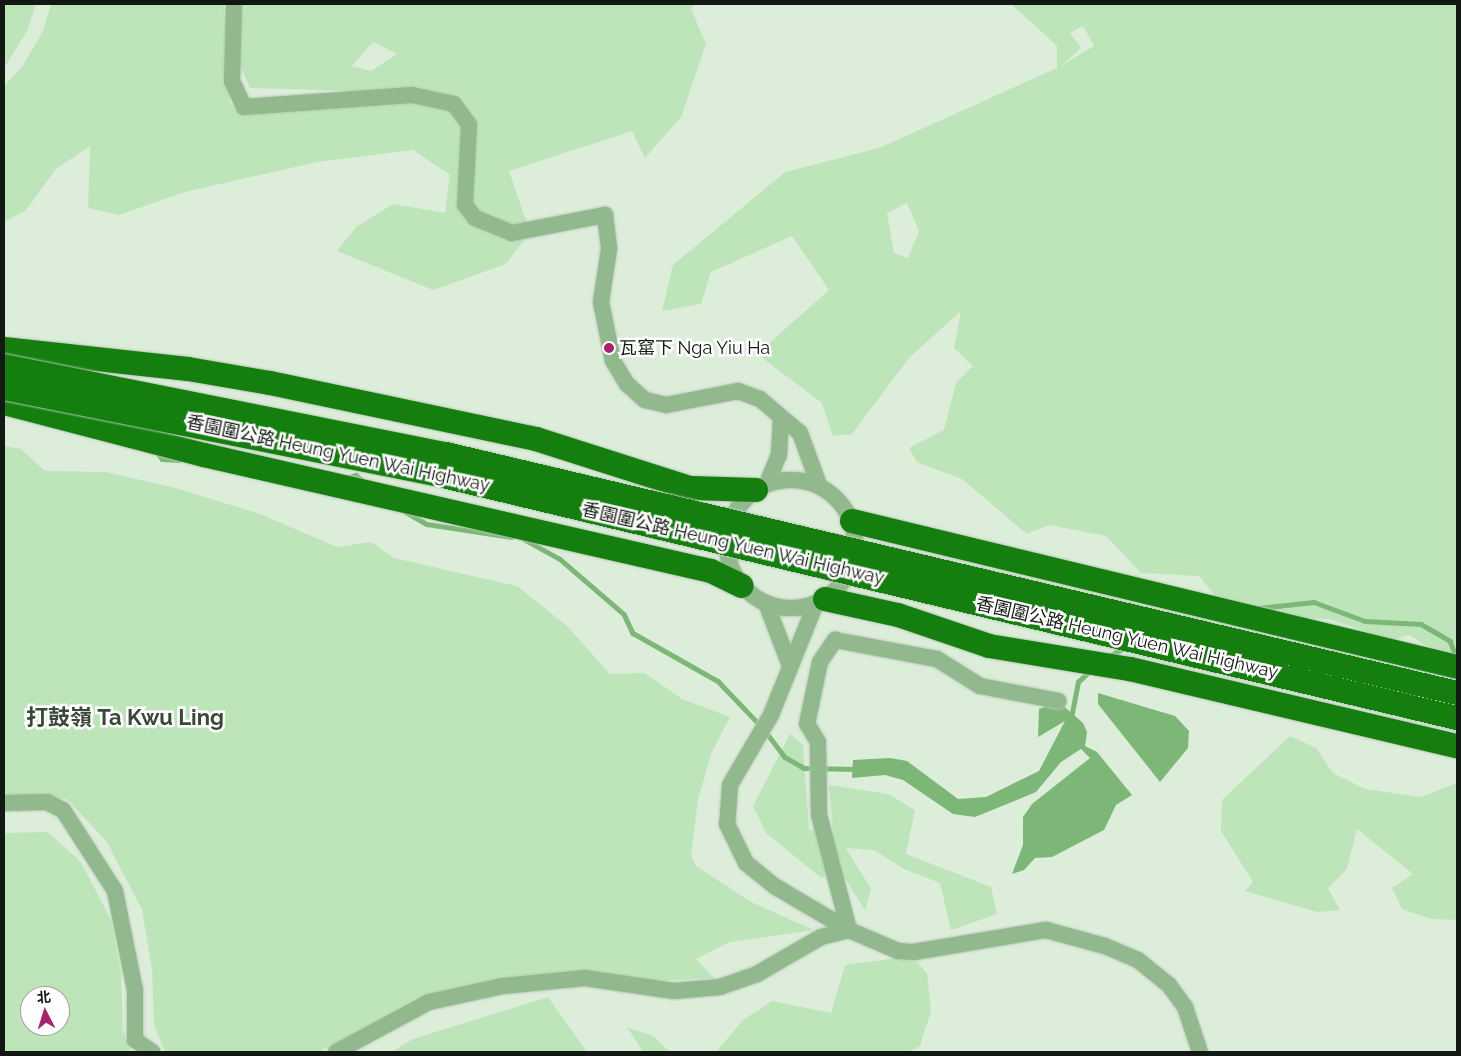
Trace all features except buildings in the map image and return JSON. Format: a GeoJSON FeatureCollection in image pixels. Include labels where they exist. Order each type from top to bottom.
{"type":"FeatureCollection","features":[{"type":"Feature","properties":{"kind":"highway"},"geometry":{"type":"LineString","coordinates":[[4,349],[188,369],[270,383],[536,439],[626,468],[708,491],[761,487]]}},
{"type":"Feature","properties":{"kind":"highway","name":"香園圍公路 Heung Yuen Wai Highway"},"geometry":{"type":"LineString","coordinates":[[4,366],[446,454],[1457,693]]}},
{"type":"Feature","properties":{"kind":"highway","name":"香園圍公路 Heung Yuen Wai Highway"},"geometry":{"type":"LineString","coordinates":[[4,388],[440,475],[1457,718]]}},
{"type":"Feature","properties":{"kind":"highway"},"geometry":{"type":"LineString","coordinates":[[4,403],[195,453],[711,571],[742,586]]}},
{"type":"Feature","properties":{"kind":"highway"},"geometry":{"type":"LineString","coordinates":[[852,520],[952,541],[1457,667]]}},
{"type":"Feature","properties":{"kind":"highway"},"geometry":{"type":"LineString","coordinates":[[820,601],[933,627],[989,646],[1130,669],[1457,746]]}},
{"type":"Feature","properties":{"kind":"street"},"geometry":{"type":"LineString","coordinates":[[234,4],[232,81],[237,100],[244,107],[412,94],[454,104],[470,125],[466,205],[475,218],[512,233],[605,216],[609,250],[601,301],[613,361],[627,384],[645,400],[666,405],[728,392],[749,394],[781,421],[792,423],[805,442],[819,485]]}},
{"type":"Feature","properties":{"kind":"street"},"geometry":{"type":"LineString","coordinates":[[761,487],[801,480],[819,485],[844,506],[852,520],[854,558],[844,582],[820,601],[793,608],[766,603],[742,586],[729,562],[727,535],[737,510],[761,487],[779,455],[781,421]]}},
{"type":"Feature","properties":{"kind":"street"},"geometry":{"type":"LineString","coordinates":[[820,601],[790,666],[780,696],[745,755],[727,804],[732,841],[746,863],[776,887],[849,930],[898,951],[914,952],[1046,930],[1105,946],[1138,960],[1169,985],[1185,1007],[1200,1052]]}},
{"type":"Feature","properties":{"kind":"street"},"geometry":{"type":"LineString","coordinates":[[766,603],[790,666]]}},
{"type":"Feature","properties":{"kind":"street"},"geometry":{"type":"LineString","coordinates":[[849,930],[819,815],[818,742],[807,724],[820,662],[835,640],[937,659],[980,686],[1059,701]]}},
{"type":"Feature","properties":{"kind":"street"},"geometry":{"type":"LineString","coordinates":[[4,803],[47,802],[63,810],[115,891],[135,990],[135,1040],[152,1052]]}},
{"type":"Feature","properties":{"kind":"street"},"geometry":{"type":"LineString","coordinates":[[336,1052],[429,1002],[503,986],[585,978],[674,991],[720,987],[757,974],[821,937],[849,930]]}},
{"type":"Feature","properties":{"kind":"shaded area"},"geometry":{"type":"Polygon","coordinates":[[[4,4],[36,4],[27,31],[4,68],[4,4]]]}},
{"type":"Feature","properties":{"kind":"shaded area"},"geometry":{"type":"Polygon","coordinates":[[[51,4],[224,4],[230,103],[252,115],[352,97],[356,91],[250,88],[241,68],[237,4],[695,4],[691,9],[706,44],[681,117],[645,158],[632,131],[509,171],[530,232],[506,264],[433,290],[337,251],[356,227],[393,204],[445,213],[450,175],[413,150],[317,162],[185,192],[119,215],[88,208],[90,146],[56,169],[25,211],[4,222],[4,86],[22,67],[43,31],[51,4]],[[373,42],[352,66],[371,71],[397,54],[373,42]]]}},
{"type":"Feature","properties":{"kind":"shaded area"},"geometry":{"type":"Polygon","coordinates":[[[1011,4],[1457,4],[1457,674],[1436,651],[1409,635],[1391,640],[1330,619],[1218,616],[1213,593],[1199,576],[1141,573],[1106,536],[1049,525],[1027,534],[962,479],[917,462],[909,448],[944,430],[956,383],[973,366],[954,348],[961,311],[909,358],[852,434],[833,436],[822,403],[757,354],[829,290],[792,236],[711,272],[701,304],[662,311],[673,265],[785,172],[879,148],[1057,68],[1057,46],[1011,4]],[[1083,26],[1070,33],[1081,48],[1061,66],[1094,46],[1083,26]],[[907,203],[887,213],[894,253],[908,258],[919,231],[907,203]]]}},
{"type":"Feature","properties":{"kind":"shaded area"},"geometry":{"type":"Polygon","coordinates":[[[4,446],[21,449],[45,471],[106,472],[176,488],[260,514],[337,547],[371,542],[394,558],[517,586],[567,626],[610,674],[645,673],[682,699],[730,717],[711,754],[698,800],[691,855],[696,866],[751,902],[814,930],[730,942],[696,959],[714,978],[657,981],[583,970],[498,980],[416,999],[319,1052],[165,1052],[154,1024],[152,970],[142,910],[107,842],[67,799],[4,797],[4,446]]]}},
{"type":"Feature","properties":{"kind":"shaded area"},"geometry":{"type":"Polygon","coordinates":[[[1098,693],[1175,716],[1189,731],[1188,748],[1160,782],[1098,704],[1098,693]]]}},
{"type":"Feature","properties":{"kind":"shaded area"},"geometry":{"type":"Polygon","coordinates":[[[1059,702],[1083,723],[1087,732],[1085,746],[1097,752],[1132,795],[1116,805],[1104,830],[1052,857],[1035,858],[1024,870],[1012,874],[1023,845],[1023,817],[1032,804],[1090,758],[1081,749],[1061,762],[1036,792],[975,817],[953,814],[903,780],[885,775],[852,778],[853,760],[890,758],[907,761],[958,799],[986,797],[1039,771],[1065,721],[1038,737],[1039,709],[1059,702]]]}},
{"type":"Feature","properties":{"kind":"shaded area"},"geometry":{"type":"Polygon","coordinates":[[[790,734],[803,745],[809,830],[833,831],[829,785],[888,794],[915,810],[906,854],[991,887],[997,914],[951,930],[940,883],[904,869],[874,850],[846,848],[871,889],[865,910],[844,877],[820,877],[766,833],[753,806],[790,734]]]}},
{"type":"Feature","properties":{"kind":"shaded area"},"geometry":{"type":"Polygon","coordinates":[[[1290,736],[1316,748],[1333,773],[1365,789],[1421,797],[1457,783],[1457,920],[1431,919],[1402,909],[1392,888],[1413,874],[1357,829],[1347,869],[1328,888],[1340,910],[1317,912],[1245,891],[1253,882],[1221,831],[1222,800],[1290,736]]]}},
{"type":"Feature","properties":{"kind":"shaded area"},"geometry":{"type":"Polygon","coordinates":[[[48,832],[81,862],[111,920],[121,973],[123,1030],[131,1052],[4,1052],[4,833],[48,832]]]}},
{"type":"Feature","properties":{"kind":"shaded area"},"geometry":{"type":"Polygon","coordinates":[[[898,958],[917,962],[927,973],[931,1011],[920,1046],[909,1052],[716,1052],[743,1020],[772,1001],[831,1013],[845,965],[898,958]]]}},
{"type":"Feature","properties":{"kind":"shaded area"},"geometry":{"type":"Polygon","coordinates":[[[548,997],[587,1052],[392,1052],[413,1039],[548,997]]]}},
{"type":"Feature","properties":{"kind":"shaded area"},"geometry":{"type":"Polygon","coordinates":[[[627,1027],[653,1036],[670,1052],[643,1052],[627,1027]]]}},
{"type":"Feature","properties":{"kind":"waterway"},"geometry":{"type":"LineString","coordinates":[[157,451],[162,459],[179,460]]}},
{"type":"Feature","properties":{"kind":"waterway"},"geometry":{"type":"LineString","coordinates":[[346,478],[356,475],[363,481]]}},
{"type":"Feature","properties":{"kind":"waterway"},"geometry":{"type":"LineString","coordinates":[[406,512],[427,524],[511,537]]}},
{"type":"Feature","properties":{"kind":"waterway"},"geometry":{"type":"LineString","coordinates":[[524,539],[560,559],[624,614],[633,633],[718,681],[761,726]]}},
{"type":"Feature","properties":{"kind":"waterway"},"geometry":{"type":"LineString","coordinates":[[1259,608],[1314,602],[1365,621],[1421,624],[1450,641],[1457,658]]}},
{"type":"Feature","properties":{"kind":"waterway"},"geometry":{"type":"LineString","coordinates":[[1109,656],[1124,648]]}},
{"type":"Feature","properties":{"kind":"waterway"},"geometry":{"type":"LineString","coordinates":[[1071,718],[1078,682],[1091,670]]}},
{"type":"Feature","properties":{"kind":"waterway"},"geometry":{"type":"LineString","coordinates":[[766,732],[785,757],[804,768],[858,769]]}},
{"type":"Feature","properties":{"kind":"place","name":"瓦窰下 Nga Yiu Ha"},"geometry":{"type":"Point","coordinates":[609,348]}},
{"type":"Feature","properties":{"kind":"district","name":"打鼓嶺 Ta Kwu Ling"},"geometry":{"type":"Point","coordinates":[125,718]}}]}
